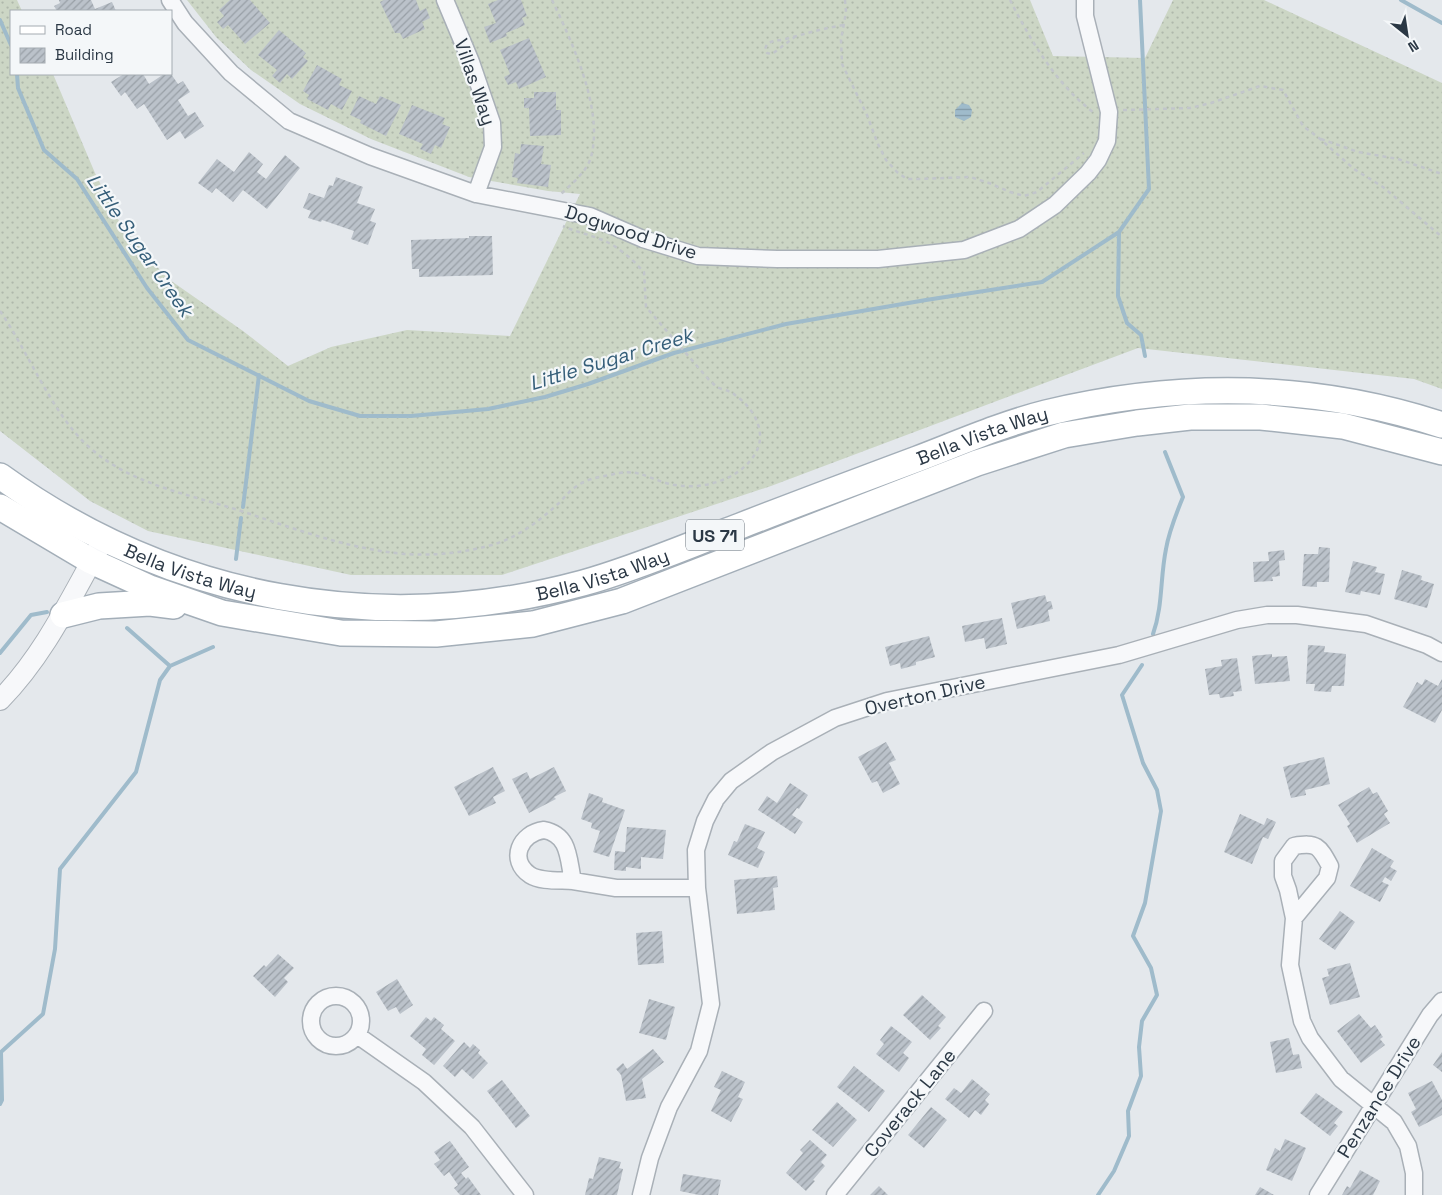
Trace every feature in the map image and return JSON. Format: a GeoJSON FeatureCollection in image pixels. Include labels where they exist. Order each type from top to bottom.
{"type":"FeatureCollection","features":[{"type":"Feature","properties":{"kind":"main road","name":"Bella Vista Way"},"geometry":{"type":"LineString","coordinates":[[0,476],[49,509],[104,539],[129,551],[198,577],[243,590],[292,599],[366,607],[438,607],[512,599],[586,582],[651,560],[972,438],[1043,414],[1115,399],[1195,391],[1260,390],[1333,398],[1408,414],[1442,425]]}},
{"type":"Feature","properties":{"kind":"main road","name":"Bella Vista Way"},"geometry":{"type":"LineString","coordinates":[[0,507],[92,561],[150,588],[222,613],[341,633],[436,634],[533,624],[622,600],[977,463],[1064,435],[1137,423],[1190,417],[1261,417],[1343,426],[1442,452]]}},
{"type":"Feature","properties":{"kind":"main road"},"geometry":{"type":"LineString","coordinates":[[63,615],[99,606],[150,603],[222,613]]}},
{"type":"Feature","properties":{"kind":"street","name":"Dogwood Drive"},"geometry":{"type":"LineString","coordinates":[[170,0],[185,23],[231,73],[289,121],[370,156],[476,194],[590,216],[644,239],[698,256],[777,259],[878,259],[964,250],[1019,229],[1055,205],[1088,173],[1098,160],[1107,141],[1109,112],[1085,8],[1077,0]]}},
{"type":"Feature","properties":{"kind":"street","name":"Villas Way"},"geometry":{"type":"LineString","coordinates":[[445,0],[471,62],[492,123],[493,147],[476,194]]}},
{"type":"Feature","properties":{"kind":"street"},"geometry":{"type":"LineString","coordinates":[[0,700],[40,652],[63,615],[104,539]]}},
{"type":"Feature","properties":{"kind":"street","name":"Overton Drive"},"geometry":{"type":"LineString","coordinates":[[641,1195],[650,1158],[669,1107],[699,1051],[711,1004],[697,888],[696,850],[705,821],[716,799],[731,781],[772,752],[835,718],[887,701],[1119,655],[1237,620],[1267,615],[1297,615],[1366,624],[1427,645],[1442,653]]}},
{"type":"Feature","properties":{"kind":"street"},"geometry":{"type":"LineString","coordinates":[[573,881],[616,888],[697,888]]}},
{"type":"Feature","properties":{"kind":"street"},"geometry":{"type":"LineString","coordinates":[[1294,918],[1290,965],[1302,1021],[1310,1038],[1341,1079],[1394,1122],[1408,1146],[1414,1172],[1414,1195]]}},
{"type":"Feature","properties":{"kind":"street","name":"Penzance Drive"},"geometry":{"type":"LineString","coordinates":[[1318,1195],[1430,1015],[1442,1001]]}},
{"type":"Feature","properties":{"kind":"street","name":"Coverack Lane"},"geometry":{"type":"LineString","coordinates":[[835,1195],[984,1011]]}},
{"type":"Feature","properties":{"kind":"street"},"geometry":{"type":"LineString","coordinates":[[357,1035],[424,1082],[472,1127],[525,1195]]}},
{"type":"Feature","properties":{"kind":"path"},"geometry":{"type":"LineString","coordinates":[[0,311],[57,408],[87,446],[105,460],[127,474],[157,486],[350,546],[404,554],[444,554],[489,546],[517,536],[535,523],[577,486],[593,479],[618,472],[636,472],[667,484],[688,486],[710,484],[731,476],[744,467],[756,453],[760,436],[757,420],[747,405],[733,393],[720,389],[710,380],[646,307],[644,272],[630,258],[601,239],[577,233],[560,225],[549,207],[581,174],[591,159],[594,131],[588,93],[572,43],[552,0]]}},
{"type":"Feature","properties":{"kind":"path"},"geometry":{"type":"LineString","coordinates":[[846,0],[841,40],[842,64],[886,160],[897,172],[907,178],[970,176],[1024,196],[1037,192],[1088,150]]}},
{"type":"Feature","properties":{"kind":"path"},"geometry":{"type":"LineString","coordinates":[[1010,0],[1024,26],[1063,85],[1097,114],[1109,112]]}},
{"type":"Feature","properties":{"kind":"path"},"geometry":{"type":"LineString","coordinates":[[796,36],[772,54],[765,50],[767,44],[773,40],[844,25]]}},
{"type":"Feature","properties":{"kind":"path"},"geometry":{"type":"LineString","coordinates":[[1129,110],[1177,109],[1211,103],[1260,86],[1283,90],[1303,126],[1354,169],[1383,187],[1442,237]]}},
{"type":"Feature","properties":{"kind":"path"},"geometry":{"type":"LineString","coordinates":[[1319,138],[1358,152],[1398,159],[1442,174]]}},
{"type":"Feature","properties":{"kind":"green space"},"geometry":{"type":"Polygon","coordinates":[[[0,0],[17,0],[22,10],[10,10],[10,75],[53,75],[95,173],[121,225],[167,278],[243,331],[288,366],[331,347],[407,330],[510,336],[580,194],[548,191],[469,177],[371,139],[300,104],[251,70],[216,37],[187,0],[1030,0],[1053,56],[1145,58],[1173,0],[1264,0],[1442,83],[1442,389],[1414,379],[1138,348],[771,486],[502,575],[351,575],[148,531],[90,501],[0,431],[0,0]]]}},
{"type":"Feature","properties":{"kind":"water"},"geometry":{"type":"Polygon","coordinates":[[[962,103],[969,105],[972,110],[971,117],[964,121],[955,117],[955,110],[962,103]]]}},
{"type":"Feature","properties":{"kind":"building"},"geometry":{"type":"Polygon","coordinates":[[[59,0],[91,0],[95,9],[112,2],[116,10],[56,10],[54,6],[60,3],[59,0]]]}},
{"type":"Feature","properties":{"kind":"building"},"geometry":{"type":"Polygon","coordinates":[[[230,0],[250,0],[270,23],[245,44],[228,25],[223,29],[217,22],[224,16],[219,10],[230,0]]]}},
{"type":"Feature","properties":{"kind":"building"},"geometry":{"type":"Polygon","coordinates":[[[384,0],[416,0],[420,11],[426,8],[430,18],[422,22],[425,29],[403,39],[400,33],[395,33],[380,2],[384,0]]]}},
{"type":"Feature","properties":{"kind":"building"},"geometry":{"type":"Polygon","coordinates":[[[498,0],[521,0],[527,16],[522,18],[525,25],[506,33],[507,36],[490,43],[484,27],[496,23],[488,4],[498,0]]]}},
{"type":"Feature","properties":{"kind":"building"},"geometry":{"type":"Polygon","coordinates":[[[279,30],[306,53],[303,57],[308,61],[292,79],[287,74],[280,83],[272,76],[277,70],[258,55],[279,30]]]}},
{"type":"Feature","properties":{"kind":"building"},"geometry":{"type":"Polygon","coordinates":[[[529,38],[546,77],[519,89],[516,82],[508,85],[504,77],[510,74],[500,50],[529,38]]]}},
{"type":"Feature","properties":{"kind":"building"},"geometry":{"type":"Polygon","coordinates":[[[317,65],[342,79],[339,85],[352,91],[342,110],[331,104],[328,110],[307,99],[309,95],[303,91],[317,65]]]}},
{"type":"Feature","properties":{"kind":"building"},"geometry":{"type":"Polygon","coordinates":[[[122,75],[144,75],[149,84],[162,75],[172,75],[178,84],[183,81],[190,92],[178,100],[188,116],[195,112],[204,126],[185,139],[180,131],[167,140],[144,104],[137,109],[125,92],[121,96],[111,82],[122,75]]]}},
{"type":"Feature","properties":{"kind":"building"},"geometry":{"type":"Polygon","coordinates":[[[534,92],[556,92],[556,110],[561,110],[561,135],[530,136],[529,108],[524,108],[524,98],[534,98],[534,92]]]}},
{"type":"Feature","properties":{"kind":"building"},"geometry":{"type":"Polygon","coordinates":[[[359,96],[376,104],[380,96],[401,105],[386,136],[360,123],[361,120],[350,115],[359,96]]]}},
{"type":"Feature","properties":{"kind":"building"},"geometry":{"type":"Polygon","coordinates":[[[412,105],[445,118],[442,124],[450,127],[441,148],[435,145],[431,154],[420,149],[423,144],[399,134],[412,105]]]}},
{"type":"Feature","properties":{"kind":"building"},"geometry":{"type":"Polygon","coordinates":[[[521,144],[544,146],[541,164],[551,165],[548,187],[517,183],[518,178],[512,177],[515,153],[520,154],[521,144]]]}},
{"type":"Feature","properties":{"kind":"building"},"geometry":{"type":"Polygon","coordinates":[[[249,152],[263,164],[257,172],[266,179],[285,155],[300,168],[267,209],[243,190],[233,202],[216,188],[212,193],[198,183],[217,159],[234,172],[249,152]]]}},
{"type":"Feature","properties":{"kind":"building"},"geometry":{"type":"Polygon","coordinates":[[[336,177],[363,187],[357,203],[375,209],[370,221],[376,223],[368,245],[351,239],[354,231],[322,220],[321,222],[308,218],[311,211],[303,208],[309,193],[324,198],[329,185],[333,186],[336,177]]]}},
{"type":"Feature","properties":{"kind":"building"},"geometry":{"type":"Polygon","coordinates":[[[469,236],[492,236],[493,275],[419,277],[419,269],[412,269],[411,240],[469,238],[469,236]]]}},
{"type":"Feature","properties":{"kind":"building"},"geometry":{"type":"Polygon","coordinates":[[[1319,547],[1330,548],[1329,582],[1317,582],[1317,587],[1302,586],[1304,554],[1318,554],[1319,547]]]}},
{"type":"Feature","properties":{"kind":"building"},"geometry":{"type":"Polygon","coordinates":[[[1284,550],[1285,560],[1279,561],[1280,576],[1272,577],[1273,581],[1254,582],[1253,562],[1269,561],[1268,552],[1284,550]]]}},
{"type":"Feature","properties":{"kind":"building"},"geometry":{"type":"Polygon","coordinates":[[[1353,561],[1377,567],[1375,572],[1385,574],[1380,595],[1361,591],[1360,595],[1345,592],[1353,561]]]}},
{"type":"Feature","properties":{"kind":"building"},"geometry":{"type":"Polygon","coordinates":[[[1402,570],[1422,576],[1421,580],[1434,584],[1427,608],[1394,599],[1402,570]]]}},
{"type":"Feature","properties":{"kind":"building"},"geometry":{"type":"Polygon","coordinates":[[[1045,595],[1047,602],[1051,601],[1053,609],[1048,610],[1050,621],[1017,629],[1011,603],[1045,595]]]}},
{"type":"Feature","properties":{"kind":"building"},"geometry":{"type":"Polygon","coordinates":[[[1002,618],[1007,644],[986,649],[984,638],[965,642],[962,626],[1002,618]]]}},
{"type":"Feature","properties":{"kind":"building"},"geometry":{"type":"Polygon","coordinates":[[[929,636],[935,657],[916,662],[916,665],[901,669],[900,663],[890,666],[885,647],[929,636]]]}},
{"type":"Feature","properties":{"kind":"building"},"geometry":{"type":"Polygon","coordinates":[[[1308,645],[1325,646],[1324,652],[1346,654],[1344,686],[1332,686],[1331,692],[1314,691],[1315,684],[1306,684],[1308,645]]]}},
{"type":"Feature","properties":{"kind":"building"},"geometry":{"type":"Polygon","coordinates":[[[1272,654],[1272,657],[1287,656],[1290,681],[1255,684],[1252,656],[1272,654]]]}},
{"type":"Feature","properties":{"kind":"building"},"geometry":{"type":"Polygon","coordinates":[[[1237,658],[1242,691],[1233,692],[1234,696],[1220,698],[1219,694],[1209,695],[1205,669],[1222,666],[1221,660],[1237,658]]]}},
{"type":"Feature","properties":{"kind":"building"},"geometry":{"type":"Polygon","coordinates":[[[1425,679],[1438,686],[1442,679],[1442,710],[1435,723],[1403,707],[1417,682],[1422,685],[1425,679]]]}},
{"type":"Feature","properties":{"kind":"building"},"geometry":{"type":"Polygon","coordinates":[[[886,742],[896,760],[889,763],[900,784],[883,793],[877,781],[872,783],[858,757],[886,742]]]}},
{"type":"Feature","properties":{"kind":"building"},"geometry":{"type":"Polygon","coordinates":[[[1324,757],[1330,784],[1305,790],[1306,795],[1291,798],[1283,767],[1324,757]]]}},
{"type":"Feature","properties":{"kind":"building"},"geometry":{"type":"Polygon","coordinates":[[[493,767],[505,791],[493,797],[496,803],[469,816],[454,787],[493,767]]]}},
{"type":"Feature","properties":{"kind":"building"},"geometry":{"type":"Polygon","coordinates":[[[554,767],[566,791],[554,797],[556,799],[529,813],[512,779],[527,772],[530,779],[554,767]]]}},
{"type":"Feature","properties":{"kind":"building"},"geometry":{"type":"Polygon","coordinates":[[[790,783],[808,795],[799,809],[797,808],[792,815],[803,822],[795,834],[758,810],[767,796],[777,803],[790,783]]]}},
{"type":"Feature","properties":{"kind":"building"},"geometry":{"type":"Polygon","coordinates":[[[1369,787],[1373,794],[1377,792],[1388,811],[1384,814],[1390,823],[1357,843],[1347,826],[1350,824],[1338,805],[1369,787]]]}},
{"type":"Feature","properties":{"kind":"building"},"geometry":{"type":"Polygon","coordinates":[[[589,793],[603,798],[602,802],[625,810],[609,857],[593,852],[600,831],[591,828],[592,823],[581,819],[589,793]]]}},
{"type":"Feature","properties":{"kind":"building"},"geometry":{"type":"Polygon","coordinates":[[[1240,814],[1264,825],[1267,818],[1276,822],[1268,839],[1263,837],[1252,864],[1224,852],[1240,814]]]}},
{"type":"Feature","properties":{"kind":"building"},"geometry":{"type":"Polygon","coordinates":[[[745,824],[765,832],[757,848],[765,852],[758,868],[728,855],[734,841],[737,842],[745,824]]]}},
{"type":"Feature","properties":{"kind":"building"},"geometry":{"type":"Polygon","coordinates":[[[627,827],[666,830],[663,859],[641,857],[641,869],[626,867],[626,871],[614,870],[615,851],[625,852],[627,827]]]}},
{"type":"Feature","properties":{"kind":"building"},"geometry":{"type":"Polygon","coordinates":[[[1372,848],[1394,861],[1390,867],[1397,871],[1391,881],[1385,877],[1382,882],[1389,885],[1380,902],[1350,886],[1372,848]]]}},
{"type":"Feature","properties":{"kind":"building"},"geometry":{"type":"Polygon","coordinates":[[[777,876],[778,887],[773,888],[775,910],[737,914],[734,880],[777,876]]]}},
{"type":"Feature","properties":{"kind":"building"},"geometry":{"type":"Polygon","coordinates":[[[1340,911],[1355,922],[1335,950],[1319,939],[1340,911]]]}},
{"type":"Feature","properties":{"kind":"building"},"geometry":{"type":"Polygon","coordinates":[[[662,931],[664,963],[638,965],[636,933],[662,931]]]}},
{"type":"Feature","properties":{"kind":"building"},"geometry":{"type":"Polygon","coordinates":[[[278,954],[294,968],[284,978],[288,982],[275,997],[253,976],[264,965],[266,967],[278,954]]]}},
{"type":"Feature","properties":{"kind":"building"},"geometry":{"type":"Polygon","coordinates":[[[1350,963],[1360,997],[1330,1005],[1322,978],[1329,976],[1327,969],[1350,963]]]}},
{"type":"Feature","properties":{"kind":"building"},"geometry":{"type":"Polygon","coordinates":[[[397,979],[413,1005],[400,1014],[396,1007],[388,1011],[376,992],[397,979]]]}},
{"type":"Feature","properties":{"kind":"building"},"geometry":{"type":"Polygon","coordinates":[[[922,995],[946,1017],[938,1026],[941,1028],[930,1040],[903,1015],[922,995]]]}},
{"type":"Feature","properties":{"kind":"building"},"geometry":{"type":"Polygon","coordinates":[[[649,999],[675,1007],[666,1040],[639,1033],[649,999]]]}},
{"type":"Feature","properties":{"kind":"building"},"geometry":{"type":"Polygon","coordinates":[[[1359,1014],[1371,1028],[1375,1025],[1383,1037],[1380,1039],[1385,1045],[1361,1063],[1337,1031],[1359,1014]]]}},
{"type":"Feature","properties":{"kind":"building"},"geometry":{"type":"Polygon","coordinates":[[[426,1017],[431,1021],[434,1017],[444,1025],[441,1029],[455,1041],[434,1065],[422,1055],[426,1049],[410,1036],[426,1017]]]}},
{"type":"Feature","properties":{"kind":"building"},"geometry":{"type":"Polygon","coordinates":[[[891,1026],[912,1042],[903,1053],[909,1058],[899,1072],[876,1054],[884,1044],[880,1040],[891,1026]]]}},
{"type":"Feature","properties":{"kind":"building"},"geometry":{"type":"Polygon","coordinates":[[[1289,1038],[1293,1055],[1299,1054],[1302,1068],[1276,1073],[1270,1042],[1289,1038]]]}},
{"type":"Feature","properties":{"kind":"building"},"geometry":{"type":"Polygon","coordinates":[[[464,1042],[470,1048],[473,1044],[480,1050],[478,1053],[488,1063],[473,1079],[462,1069],[455,1077],[443,1066],[464,1042]]]}},
{"type":"Feature","properties":{"kind":"building"},"geometry":{"type":"Polygon","coordinates":[[[653,1049],[664,1062],[642,1079],[646,1098],[626,1101],[621,1075],[616,1069],[623,1063],[627,1069],[653,1049]]]}},
{"type":"Feature","properties":{"kind":"building"},"geometry":{"type":"Polygon","coordinates":[[[1442,1052],[1442,1072],[1433,1065],[1442,1052]]]}},
{"type":"Feature","properties":{"kind":"building"},"geometry":{"type":"Polygon","coordinates":[[[854,1066],[885,1091],[869,1112],[837,1087],[854,1066]]]}},
{"type":"Feature","properties":{"kind":"building"},"geometry":{"type":"Polygon","coordinates":[[[722,1071],[745,1082],[738,1097],[743,1099],[731,1122],[711,1111],[721,1090],[714,1087],[722,1071]]]}},
{"type":"Feature","properties":{"kind":"building"},"geometry":{"type":"Polygon","coordinates":[[[972,1079],[990,1094],[985,1100],[989,1104],[981,1115],[975,1110],[969,1118],[945,1099],[954,1088],[961,1093],[972,1079]]]}},
{"type":"Feature","properties":{"kind":"building"},"geometry":{"type":"Polygon","coordinates":[[[502,1080],[530,1116],[516,1128],[487,1091],[502,1080]]]}},
{"type":"Feature","properties":{"kind":"building"},"geometry":{"type":"Polygon","coordinates":[[[1432,1081],[1442,1100],[1442,1115],[1419,1127],[1411,1112],[1416,1109],[1408,1093],[1432,1081]]]}},
{"type":"Feature","properties":{"kind":"building"},"geometry":{"type":"Polygon","coordinates":[[[1316,1093],[1343,1112],[1334,1123],[1338,1126],[1330,1136],[1300,1113],[1316,1093]]]}},
{"type":"Feature","properties":{"kind":"building"},"geometry":{"type":"Polygon","coordinates":[[[837,1102],[857,1120],[833,1147],[812,1130],[837,1102]]]}},
{"type":"Feature","properties":{"kind":"building"},"geometry":{"type":"Polygon","coordinates":[[[931,1107],[947,1120],[924,1148],[908,1135],[931,1107]]]}},
{"type":"Feature","properties":{"kind":"building"},"geometry":{"type":"Polygon","coordinates":[[[1285,1139],[1306,1148],[1292,1181],[1266,1170],[1275,1148],[1280,1151],[1285,1139]]]}},
{"type":"Feature","properties":{"kind":"building"},"geometry":{"type":"Polygon","coordinates":[[[810,1140],[827,1155],[821,1162],[825,1166],[806,1191],[786,1173],[803,1153],[800,1150],[810,1140]]]}},
{"type":"Feature","properties":{"kind":"building"},"geometry":{"type":"Polygon","coordinates":[[[450,1141],[469,1167],[461,1173],[466,1179],[468,1177],[481,1195],[460,1195],[454,1188],[458,1185],[449,1172],[444,1176],[434,1164],[440,1160],[434,1152],[450,1141]]]}},
{"type":"Feature","properties":{"kind":"building"},"geometry":{"type":"Polygon","coordinates":[[[599,1157],[621,1162],[619,1168],[623,1169],[617,1195],[585,1195],[589,1178],[593,1179],[599,1157]]]}},
{"type":"Feature","properties":{"kind":"building"},"geometry":{"type":"Polygon","coordinates":[[[1360,1170],[1380,1181],[1373,1195],[1342,1195],[1347,1186],[1350,1188],[1360,1170]]]}},
{"type":"Feature","properties":{"kind":"building"},"geometry":{"type":"Polygon","coordinates":[[[683,1174],[721,1180],[718,1195],[699,1195],[680,1191],[683,1174]]]}},
{"type":"Feature","properties":{"kind":"building"},"geometry":{"type":"Polygon","coordinates":[[[879,1186],[888,1195],[870,1195],[879,1186]]]}},
{"type":"Feature","properties":{"kind":"building"},"geometry":{"type":"Polygon","coordinates":[[[1260,1187],[1274,1195],[1255,1195],[1260,1187]]]}},
{"type":"Feature","properties":{"kind":"waterway","name":"Little Sugar Creek"},"geometry":{"type":"LineString","coordinates":[[17,75],[18,88],[44,150],[77,179],[147,288],[188,340],[309,401],[360,416],[411,416],[488,409],[545,397],[588,384],[674,353],[786,324],[1042,282],[1119,232],[1149,189],[1140,0]]}},
{"type":"Feature","properties":{"kind":"waterway","name":"Little Sugar Creek"},"geometry":{"type":"LineString","coordinates":[[1401,0],[1442,23]]}},
{"type":"Feature","properties":{"kind":"waterway","name":"Little Sugar Creek"},"geometry":{"type":"LineString","coordinates":[[0,20],[10,43]]}},
{"type":"Feature","properties":{"kind":"waterway"},"geometry":{"type":"LineString","coordinates":[[1119,232],[1118,296],[1127,323],[1141,335],[1145,356]]}},
{"type":"Feature","properties":{"kind":"waterway"},"geometry":{"type":"LineString","coordinates":[[243,507],[259,375]]}},
{"type":"Feature","properties":{"kind":"waterway"},"geometry":{"type":"LineString","coordinates":[[1153,634],[1160,602],[1167,542],[1183,497],[1165,452]]}},
{"type":"Feature","properties":{"kind":"waterway"},"geometry":{"type":"LineString","coordinates":[[236,559],[241,518]]}},
{"type":"Feature","properties":{"kind":"waterway"},"geometry":{"type":"LineString","coordinates":[[0,653],[31,615],[47,612]]}},
{"type":"Feature","properties":{"kind":"waterway"},"geometry":{"type":"LineString","coordinates":[[127,628],[170,666]]}},
{"type":"Feature","properties":{"kind":"waterway"},"geometry":{"type":"LineString","coordinates":[[0,1104],[2,1100],[1,1052],[43,1014],[55,949],[60,869],[136,772],[160,680],[170,666],[213,647]]}},
{"type":"Feature","properties":{"kind":"waterway"},"geometry":{"type":"LineString","coordinates":[[1098,1195],[1114,1171],[1129,1136],[1128,1111],[1141,1076],[1139,1047],[1142,1021],[1157,995],[1151,968],[1133,936],[1145,903],[1161,811],[1157,790],[1143,763],[1122,695],[1142,665]]}}]}
